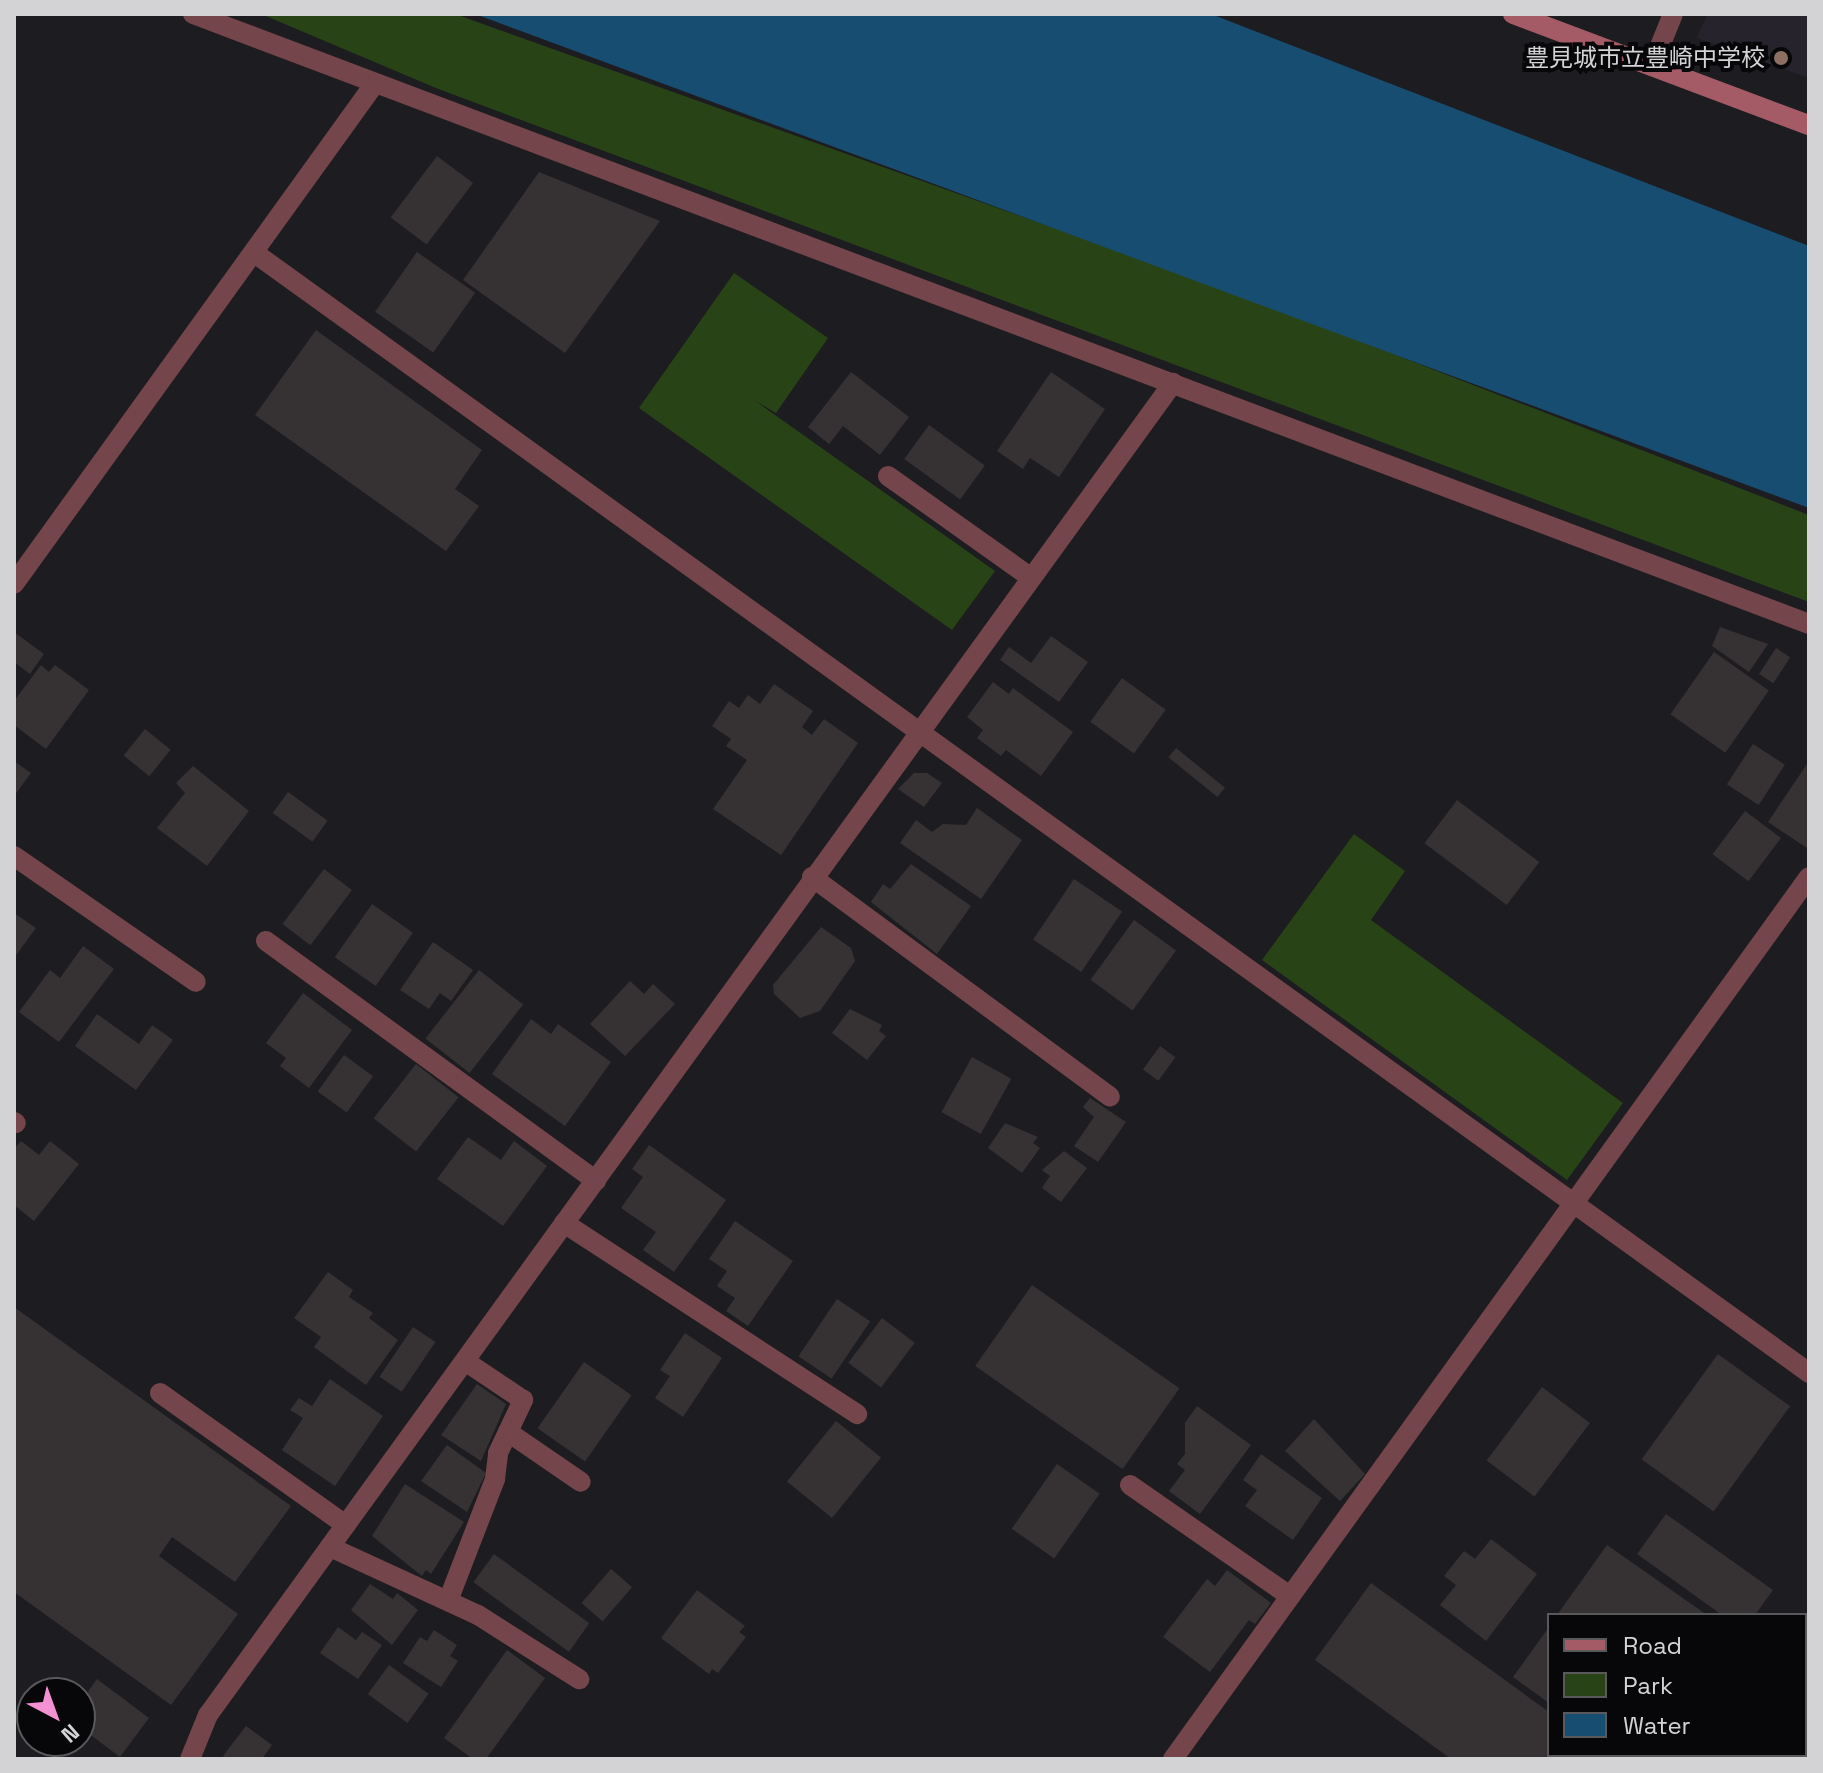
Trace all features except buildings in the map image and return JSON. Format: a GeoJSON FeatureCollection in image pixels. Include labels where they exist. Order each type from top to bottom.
{"type":"FeatureCollection","features":[{"type":"Feature","properties":{"kind":"street"},"geometry":{"type":"LineString","coordinates":[[193,14],[373,86],[1173,383],[1809,624]]}},
{"type":"Feature","properties":{"kind":"street"},"geometry":{"type":"LineString","coordinates":[[1513,14],[1809,125]]}},
{"type":"Feature","properties":{"kind":"street"},"geometry":{"type":"LineString","coordinates":[[1652,66],[1673,14]]}},
{"type":"Feature","properties":{"kind":"street"},"geometry":{"type":"LineString","coordinates":[[14,584],[256,254],[373,86]]}},
{"type":"Feature","properties":{"kind":"street"},"geometry":{"type":"LineString","coordinates":[[256,254],[1809,1373]]}},
{"type":"Feature","properties":{"kind":"street"},"geometry":{"type":"LineString","coordinates":[[190,1759],[208,1715],[596,1181],[917,730],[1173,383]]}},
{"type":"Feature","properties":{"kind":"street"},"geometry":{"type":"LineString","coordinates":[[888,476],[1030,577]]}},
{"type":"Feature","properties":{"kind":"street"},"geometry":{"type":"LineString","coordinates":[[14,856],[196,982]]}},
{"type":"Feature","properties":{"kind":"street"},"geometry":{"type":"LineString","coordinates":[[812,877],[1110,1097]]}},
{"type":"Feature","properties":{"kind":"street"},"geometry":{"type":"LineString","coordinates":[[1173,1759],[1809,877]]}},
{"type":"Feature","properties":{"kind":"street"},"geometry":{"type":"LineString","coordinates":[[266,941],[596,1181]]}},
{"type":"Feature","properties":{"kind":"street"},"geometry":{"type":"LineString","coordinates":[[564,1223],[857,1414]]}},
{"type":"Feature","properties":{"kind":"street"},"geometry":{"type":"LineString","coordinates":[[448,1601],[508,1432],[523,1400],[465,1361]]}},
{"type":"Feature","properties":{"kind":"street"},"geometry":{"type":"LineString","coordinates":[[160,1393],[346,1525]]}},
{"type":"Feature","properties":{"kind":"street"},"geometry":{"type":"LineString","coordinates":[[508,1432],[581,1482]]}},
{"type":"Feature","properties":{"kind":"street"},"geometry":{"type":"LineString","coordinates":[[1130,1485],[1290,1596]]}},
{"type":"Feature","properties":{"kind":"street"},"geometry":{"type":"LineString","coordinates":[[330,1547],[448,1601],[579,1679]]}},
{"type":"Feature","properties":{"kind":"shaded area","name":"豊見城市立豊崎中学校"},"geometry":{"type":"Polygon","coordinates":[[[1707,14],[1809,14],[1809,78],[1697,38],[1707,14]]]}},
{"type":"Feature","properties":{"kind":"green space"},"geometry":{"type":"Polygon","coordinates":[[[261,14],[455,14],[1241,295],[1809,515],[1809,602],[436,88],[261,14]]]}},
{"type":"Feature","properties":{"kind":"green space"},"geometry":{"type":"Polygon","coordinates":[[[734,273],[828,338],[776,413],[754,400],[995,571],[952,630],[639,408],[734,273]]]}},
{"type":"Feature","properties":{"kind":"green space"},"geometry":{"type":"Polygon","coordinates":[[[1354,834],[1405,871],[1371,920],[1623,1103],[1567,1180],[1262,960],[1354,834]]]}},
{"type":"Feature","properties":{"kind":"water"},"geometry":{"type":"Polygon","coordinates":[[[475,14],[1211,14],[1809,246],[1809,508],[475,14]]]}},
{"type":"Feature","properties":{"kind":"place","name":"豊見城市立豊崎中学校"},"geometry":{"type":"Point","coordinates":[1781,58]}}]}
